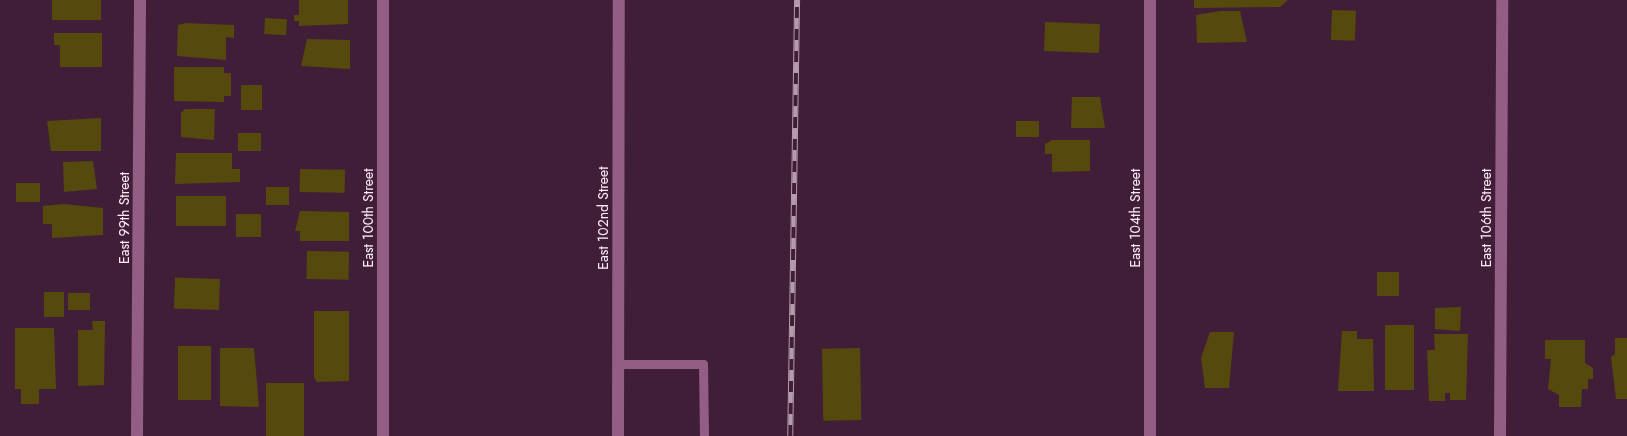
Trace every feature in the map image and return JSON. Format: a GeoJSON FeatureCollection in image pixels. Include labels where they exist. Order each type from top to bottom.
{"type":"FeatureCollection","features":[{"type":"Feature","properties":{"kind":"street","name":"East 99th Street"},"geometry":{"type":"LineString","coordinates":[[137,436],[140,0]]}},
{"type":"Feature","properties":{"kind":"street","name":"East 100th Street"},"geometry":{"type":"LineString","coordinates":[[383,0],[383,436]]}},
{"type":"Feature","properties":{"kind":"street","name":"East 102nd Street"},"geometry":{"type":"LineString","coordinates":[[618,436],[619,0]]}},
{"type":"Feature","properties":{"kind":"street","name":"East 104th Street"},"geometry":{"type":"LineString","coordinates":[[1150,0],[1150,436]]}},
{"type":"Feature","properties":{"kind":"street","name":"East 106th Street"},"geometry":{"type":"LineString","coordinates":[[1500,436],[1502,0]]}},
{"type":"Feature","properties":{"kind":"lane"},"geometry":{"type":"LineString","coordinates":[[618,364],[703,364],[704,436]]}},
{"type":"Feature","properties":{"kind":"building"},"geometry":{"type":"Polygon","coordinates":[[[52,0],[101,0],[101,20],[52,20],[52,0]]]}},
{"type":"Feature","properties":{"kind":"building"},"geometry":{"type":"Polygon","coordinates":[[[299,0],[348,0],[348,24],[299,26],[299,21],[294,21],[294,15],[299,15],[299,0]]]}},
{"type":"Feature","properties":{"kind":"building"},"geometry":{"type":"Polygon","coordinates":[[[1194,0],[1288,0],[1280,7],[1194,8],[1194,0]]]}},
{"type":"Feature","properties":{"kind":"building"},"geometry":{"type":"Polygon","coordinates":[[[1332,10],[1356,11],[1355,41],[1331,40],[1332,10]]]}},
{"type":"Feature","properties":{"kind":"building"},"geometry":{"type":"Polygon","coordinates":[[[1220,11],[1240,11],[1247,42],[1197,43],[1196,15],[1220,11]]]}},
{"type":"Feature","properties":{"kind":"building"},"geometry":{"type":"Polygon","coordinates":[[[265,18],[287,19],[286,35],[264,34],[265,18]]]}},
{"type":"Feature","properties":{"kind":"building"},"geometry":{"type":"Polygon","coordinates":[[[1045,22],[1100,24],[1099,53],[1044,51],[1045,22]]]}},
{"type":"Feature","properties":{"kind":"building"},"geometry":{"type":"Polygon","coordinates":[[[186,23],[234,25],[234,38],[226,37],[226,60],[177,56],[178,25],[186,23]]]}},
{"type":"Feature","properties":{"kind":"building"},"geometry":{"type":"Polygon","coordinates":[[[54,33],[102,33],[102,67],[60,67],[60,45],[54,45],[54,33]]]}},
{"type":"Feature","properties":{"kind":"building"},"geometry":{"type":"Polygon","coordinates":[[[307,39],[350,40],[350,69],[301,66],[307,39]]]}},
{"type":"Feature","properties":{"kind":"building"},"geometry":{"type":"Polygon","coordinates":[[[174,67],[224,67],[224,73],[231,73],[231,96],[224,96],[224,102],[174,101],[174,67]]]}},
{"type":"Feature","properties":{"kind":"building"},"geometry":{"type":"Polygon","coordinates":[[[241,85],[262,85],[262,110],[241,110],[241,85]]]}},
{"type":"Feature","properties":{"kind":"building"},"geometry":{"type":"Polygon","coordinates":[[[1072,97],[1100,97],[1105,128],[1071,128],[1072,97]]]}},
{"type":"Feature","properties":{"kind":"building"},"geometry":{"type":"Polygon","coordinates":[[[185,109],[215,109],[214,140],[181,137],[181,113],[185,109]]]}},
{"type":"Feature","properties":{"kind":"building"},"geometry":{"type":"Polygon","coordinates":[[[101,118],[101,151],[51,151],[47,121],[101,118]]]}},
{"type":"Feature","properties":{"kind":"building"},"geometry":{"type":"Polygon","coordinates":[[[1016,121],[1039,121],[1039,137],[1016,137],[1016,121]]]}},
{"type":"Feature","properties":{"kind":"building"},"geometry":{"type":"Polygon","coordinates":[[[238,133],[261,133],[261,151],[238,151],[238,133]]]}},
{"type":"Feature","properties":{"kind":"building"},"geometry":{"type":"Polygon","coordinates":[[[1052,140],[1090,140],[1090,171],[1052,172],[1052,154],[1045,154],[1045,144],[1052,140]]]}},
{"type":"Feature","properties":{"kind":"building"},"geometry":{"type":"Polygon","coordinates":[[[176,153],[232,153],[232,169],[240,169],[240,182],[175,184],[176,153]]]}},
{"type":"Feature","properties":{"kind":"building"},"geometry":{"type":"Polygon","coordinates":[[[93,161],[97,189],[64,192],[63,162],[93,161]]]}},
{"type":"Feature","properties":{"kind":"building"},"geometry":{"type":"Polygon","coordinates":[[[300,169],[345,170],[345,193],[300,192],[300,169]]]}},
{"type":"Feature","properties":{"kind":"building"},"geometry":{"type":"Polygon","coordinates":[[[16,183],[40,183],[40,202],[16,202],[16,183]]]}},
{"type":"Feature","properties":{"kind":"building"},"geometry":{"type":"Polygon","coordinates":[[[266,187],[289,187],[289,205],[266,205],[266,187]]]}},
{"type":"Feature","properties":{"kind":"building"},"geometry":{"type":"Polygon","coordinates":[[[176,196],[226,196],[226,226],[176,226],[176,196]]]}},
{"type":"Feature","properties":{"kind":"building"},"geometry":{"type":"Polygon","coordinates":[[[64,204],[103,208],[103,235],[52,238],[52,224],[43,224],[43,206],[64,204]]]}},
{"type":"Feature","properties":{"kind":"building"},"geometry":{"type":"Polygon","coordinates":[[[300,211],[349,212],[349,241],[300,241],[300,231],[295,231],[300,211]]]}},
{"type":"Feature","properties":{"kind":"building"},"geometry":{"type":"Polygon","coordinates":[[[236,214],[261,214],[261,237],[236,237],[236,214]]]}},
{"type":"Feature","properties":{"kind":"building"},"geometry":{"type":"Polygon","coordinates":[[[307,251],[349,252],[349,280],[307,279],[307,251]]]}},
{"type":"Feature","properties":{"kind":"building"},"geometry":{"type":"Polygon","coordinates":[[[1377,272],[1399,272],[1399,296],[1377,296],[1377,272]]]}},
{"type":"Feature","properties":{"kind":"building"},"geometry":{"type":"Polygon","coordinates":[[[175,277],[220,279],[219,310],[174,308],[175,277]]]}},
{"type":"Feature","properties":{"kind":"building"},"geometry":{"type":"Polygon","coordinates":[[[44,292],[64,292],[64,317],[44,317],[44,292]]]}},
{"type":"Feature","properties":{"kind":"building"},"geometry":{"type":"Polygon","coordinates":[[[68,293],[90,293],[90,310],[68,310],[68,293]]]}},
{"type":"Feature","properties":{"kind":"building"},"geometry":{"type":"Polygon","coordinates":[[[1461,307],[1460,331],[1435,329],[1435,308],[1461,307]]]}},
{"type":"Feature","properties":{"kind":"building"},"geometry":{"type":"Polygon","coordinates":[[[314,311],[349,311],[349,381],[317,382],[314,377],[314,311]]]}},
{"type":"Feature","properties":{"kind":"building"},"geometry":{"type":"Polygon","coordinates":[[[92,321],[105,321],[104,385],[78,386],[78,330],[93,330],[92,321]]]}},
{"type":"Feature","properties":{"kind":"building"},"geometry":{"type":"Polygon","coordinates":[[[1385,325],[1414,325],[1414,390],[1385,390],[1385,325]]]}},
{"type":"Feature","properties":{"kind":"building"},"geometry":{"type":"Polygon","coordinates":[[[15,328],[54,328],[56,389],[39,389],[39,404],[21,404],[21,389],[15,389],[15,328]]]}},
{"type":"Feature","properties":{"kind":"building"},"geometry":{"type":"Polygon","coordinates":[[[1342,331],[1357,331],[1357,339],[1373,339],[1374,391],[1338,391],[1342,331]]]}},
{"type":"Feature","properties":{"kind":"building"},"geometry":{"type":"Polygon","coordinates":[[[1210,332],[1234,332],[1229,388],[1205,388],[1201,358],[1210,332]]]}},
{"type":"Feature","properties":{"kind":"building"},"geometry":{"type":"Polygon","coordinates":[[[1434,334],[1468,334],[1466,400],[1450,400],[1450,393],[1445,393],[1445,401],[1429,401],[1427,350],[1435,350],[1434,334]]]}},
{"type":"Feature","properties":{"kind":"building"},"geometry":{"type":"Polygon","coordinates":[[[1615,338],[1627,338],[1627,399],[1616,399],[1611,357],[1615,354],[1615,338]]]}},
{"type":"Feature","properties":{"kind":"building"},"geometry":{"type":"Polygon","coordinates":[[[1545,340],[1585,340],[1585,363],[1593,368],[1593,379],[1588,379],[1588,389],[1582,389],[1581,407],[1559,407],[1559,395],[1548,389],[1551,359],[1545,359],[1545,340]]]}},
{"type":"Feature","properties":{"kind":"building"},"geometry":{"type":"Polygon","coordinates":[[[178,346],[211,346],[211,400],[178,400],[178,346]]]}},
{"type":"Feature","properties":{"kind":"building"},"geometry":{"type":"Polygon","coordinates":[[[220,348],[254,348],[259,407],[220,406],[220,348]]]}},
{"type":"Feature","properties":{"kind":"building"},"geometry":{"type":"Polygon","coordinates":[[[860,348],[861,420],[823,421],[822,349],[860,348]]]}},
{"type":"Feature","properties":{"kind":"building"},"geometry":{"type":"Polygon","coordinates":[[[266,383],[304,383],[304,436],[266,436],[266,383]]]}},
{"type":"Feature","properties":{"kind":"railway"},"geometry":{"type":"LineString","coordinates":[[790,436],[797,0]]}}]}
